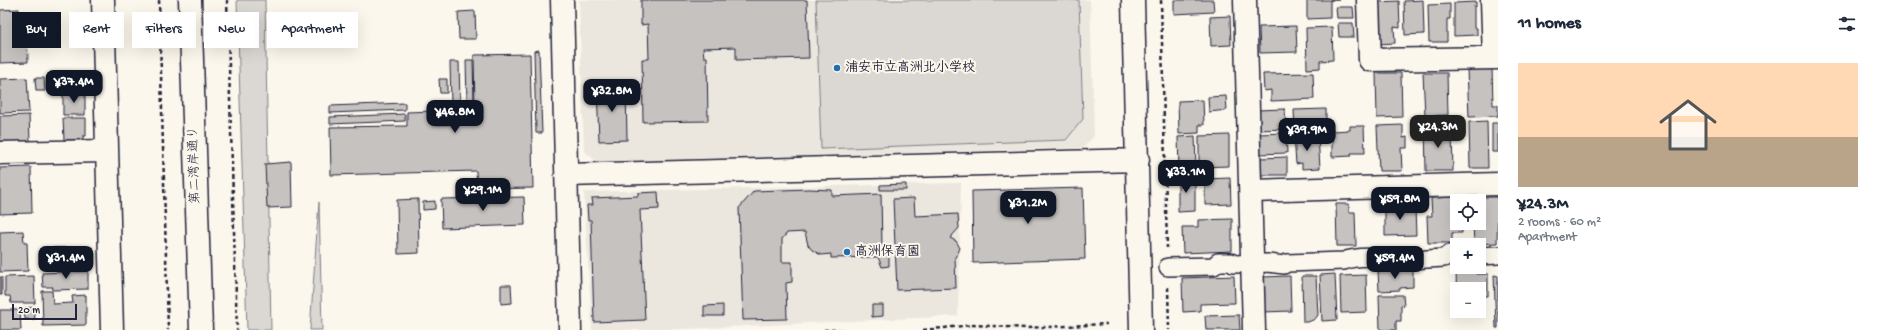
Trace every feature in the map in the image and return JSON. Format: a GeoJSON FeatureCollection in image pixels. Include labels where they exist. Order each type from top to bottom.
{"type":"FeatureCollection","features":[{"type":"Feature","properties":{"kind":"street"},"geometry":{"type":"LineString","coordinates":[[103,0],[112,330]]}},
{"type":"Feature","properties":{"kind":"street","name":"第二湾岸通り"},"geometry":{"type":"LineString","coordinates":[[190,0],[200,330]]}},
{"type":"Feature","properties":{"kind":"street"},"geometry":{"type":"LineString","coordinates":[[562,0],[570,330]]}},
{"type":"Feature","properties":{"kind":"street"},"geometry":{"type":"LineString","coordinates":[[1133,0],[1141,330]]}},
{"type":"Feature","properties":{"kind":"street"},"geometry":{"type":"LineString","coordinates":[[1245,0],[1254,330]]}},
{"type":"Feature","properties":{"kind":"street"},"geometry":{"type":"LineString","coordinates":[[1368,0],[1370,60],[1496,58],[1492,0]]}},
{"type":"Feature","properties":{"kind":"street"},"geometry":{"type":"LineString","coordinates":[[0,153],[106,151]]}},
{"type":"Feature","properties":{"kind":"street"},"geometry":{"type":"LineString","coordinates":[[566,175],[1138,160]]}},
{"type":"Feature","properties":{"kind":"street"},"geometry":{"type":"LineString","coordinates":[[1251,191],[1498,184]]}},
{"type":"Feature","properties":{"kind":"street"},"geometry":{"type":"LineString","coordinates":[[1168,268],[1214,266],[1218,262],[1231,262],[1233,264],[1284,265],[1287,263],[1344,261],[1350,258],[1387,258],[1394,261],[1444,258],[1450,254]]}},
{"type":"Feature","properties":{"kind":"street"},"geometry":{"type":"LineString","coordinates":[[1486,256],[1498,255]]}},
{"type":"Feature","properties":{"kind":"path"},"geometry":{"type":"LineString","coordinates":[[159,0],[168,330]]}},
{"type":"Feature","properties":{"kind":"path"},"geometry":{"type":"LineString","coordinates":[[227,0],[237,330]]}},
{"type":"Feature","properties":{"kind":"path"},"geometry":{"type":"LineString","coordinates":[[1161,0],[1169,330]]}},
{"type":"Feature","properties":{"kind":"path"},"geometry":{"type":"LineString","coordinates":[[923,330],[973,325],[1026,328],[1107,324]]}},
{"type":"Feature","properties":{"kind":"path"},"geometry":{"type":"LineString","coordinates":[[824,330],[843,330]]}},
{"type":"Feature","properties":{"kind":"shaded area"},"geometry":{"type":"Polygon","coordinates":[[[237,0],[265,0],[271,330],[247,330],[238,48],[259,48],[259,12],[237,12],[237,0]]]}},
{"type":"Feature","properties":{"kind":"shaded area","name":"浦安市立高洲北小学校"},"geometry":{"type":"Polygon","coordinates":[[[579,0],[1090,0],[1094,136],[1083,148],[597,162],[584,151],[579,0]]]}},
{"type":"Feature","properties":{"kind":"shaded area"},"geometry":{"type":"Polygon","coordinates":[[[816,0],[1079,0],[1083,119],[1066,140],[821,149],[816,0]]]}},
{"type":"Feature","properties":{"kind":"shaded area"},"geometry":{"type":"Polygon","coordinates":[[[961,183],[958,316],[661,330],[592,330],[584,192],[961,183]]]}},
{"type":"Feature","properties":{"kind":"shaded area"},"geometry":{"type":"Polygon","coordinates":[[[319,202],[322,330],[310,330],[319,202]]]}},
{"type":"Feature","properties":{"kind":"building"},"geometry":{"type":"Polygon","coordinates":[[[641,0],[807,0],[809,58],[736,60],[736,47],[703,48],[704,57],[707,57],[708,121],[643,122],[642,59],[649,59],[648,24],[641,25],[641,0]]]}},
{"type":"Feature","properties":{"kind":"building"},"geometry":{"type":"Polygon","coordinates":[[[1174,0],[1213,0],[1214,12],[1174,14],[1174,0]]]}},
{"type":"Feature","properties":{"kind":"building"},"geometry":{"type":"Polygon","coordinates":[[[1307,0],[1330,0],[1330,18],[1307,19],[1307,0]]]}},
{"type":"Feature","properties":{"kind":"building"},"geometry":{"type":"Polygon","coordinates":[[[1423,0],[1424,34],[1405,35],[1404,1],[1423,0]]]}},
{"type":"Feature","properties":{"kind":"building"},"geometry":{"type":"Polygon","coordinates":[[[1399,1],[1400,28],[1394,27],[1395,43],[1378,44],[1377,2],[1399,1]]]}},
{"type":"Feature","properties":{"kind":"building"},"geometry":{"type":"Polygon","coordinates":[[[1476,2],[1476,7],[1474,6],[1474,28],[1477,28],[1477,35],[1454,36],[1454,3],[1476,2]]]}},
{"type":"Feature","properties":{"kind":"building"},"geometry":{"type":"Polygon","coordinates":[[[1450,4],[1450,19],[1447,19],[1447,42],[1429,42],[1428,5],[1450,4]]]}},
{"type":"Feature","properties":{"kind":"building"},"geometry":{"type":"Polygon","coordinates":[[[1336,7],[1353,7],[1354,18],[1337,18],[1336,7]]]}},
{"type":"Feature","properties":{"kind":"building"},"geometry":{"type":"Polygon","coordinates":[[[19,9],[19,12],[12,12],[12,48],[28,48],[28,62],[0,63],[0,10],[19,9]]]}},
{"type":"Feature","properties":{"kind":"building"},"geometry":{"type":"Polygon","coordinates":[[[475,11],[476,39],[459,39],[458,12],[475,11]]]}},
{"type":"Feature","properties":{"kind":"building"},"geometry":{"type":"Polygon","coordinates":[[[1230,16],[1231,45],[1211,46],[1210,17],[1230,16]]]}},
{"type":"Feature","properties":{"kind":"building"},"geometry":{"type":"Polygon","coordinates":[[[1338,23],[1353,23],[1354,37],[1339,37],[1338,23]]]}},
{"type":"Feature","properties":{"kind":"building"},"geometry":{"type":"Polygon","coordinates":[[[1296,26],[1297,52],[1260,53],[1259,27],[1296,26]]]}},
{"type":"Feature","properties":{"kind":"building"},"geometry":{"type":"Polygon","coordinates":[[[1332,27],[1333,60],[1320,61],[1320,68],[1307,69],[1306,28],[1332,27]]]}},
{"type":"Feature","properties":{"kind":"building"},"geometry":{"type":"Polygon","coordinates":[[[539,50],[542,133],[536,133],[534,51],[539,50]]]}},
{"type":"Feature","properties":{"kind":"building"},"geometry":{"type":"Polygon","coordinates":[[[530,54],[533,188],[477,189],[476,171],[331,175],[330,127],[407,126],[407,112],[433,111],[433,125],[451,124],[451,111],[475,110],[474,55],[530,54]]]}},
{"type":"Feature","properties":{"kind":"building"},"geometry":{"type":"Polygon","coordinates":[[[466,60],[473,60],[474,103],[467,103],[466,60]]]}},
{"type":"Feature","properties":{"kind":"building"},"geometry":{"type":"Polygon","coordinates":[[[450,62],[459,62],[460,104],[451,104],[450,62]]]}},
{"type":"Feature","properties":{"kind":"building"},"geometry":{"type":"Polygon","coordinates":[[[1492,68],[1493,105],[1498,105],[1498,116],[1469,117],[1467,69],[1492,68]]]}},
{"type":"Feature","properties":{"kind":"building"},"geometry":{"type":"Polygon","coordinates":[[[1313,73],[1314,99],[1271,101],[1271,90],[1264,91],[1263,74],[1313,73]]]}},
{"type":"Feature","properties":{"kind":"building"},"geometry":{"type":"Polygon","coordinates":[[[1376,73],[1401,73],[1402,117],[1377,118],[1376,73]]]}},
{"type":"Feature","properties":{"kind":"building"},"geometry":{"type":"Polygon","coordinates":[[[1423,73],[1447,73],[1448,115],[1425,116],[1423,73]]]}},
{"type":"Feature","properties":{"kind":"building"},"geometry":{"type":"Polygon","coordinates":[[[27,78],[29,112],[0,113],[0,79],[27,78]]]}},
{"type":"Feature","properties":{"kind":"building"},"geometry":{"type":"Polygon","coordinates":[[[35,78],[44,78],[45,91],[36,91],[35,78]]]}},
{"type":"Feature","properties":{"kind":"building"},"geometry":{"type":"Polygon","coordinates":[[[439,79],[447,79],[447,93],[440,93],[439,79]]]}},
{"type":"Feature","properties":{"kind":"building"},"geometry":{"type":"Polygon","coordinates":[[[597,86],[626,86],[627,140],[599,141],[597,86]]]}},
{"type":"Feature","properties":{"kind":"building"},"geometry":{"type":"Polygon","coordinates":[[[63,94],[85,94],[85,115],[63,115],[63,94]]]}},
{"type":"Feature","properties":{"kind":"building"},"geometry":{"type":"Polygon","coordinates":[[[1226,96],[1227,110],[1209,112],[1208,97],[1226,96]]]}},
{"type":"Feature","properties":{"kind":"building"},"geometry":{"type":"Polygon","coordinates":[[[1203,100],[1204,125],[1199,125],[1199,133],[1179,134],[1178,101],[1203,100]]]}},
{"type":"Feature","properties":{"kind":"building"},"geometry":{"type":"Polygon","coordinates":[[[405,103],[405,110],[330,113],[330,106],[405,103]]]}},
{"type":"Feature","properties":{"kind":"building"},"geometry":{"type":"Polygon","coordinates":[[[1285,109],[1286,129],[1258,130],[1257,110],[1285,109]]]}},
{"type":"Feature","properties":{"kind":"building"},"geometry":{"type":"Polygon","coordinates":[[[1326,109],[1326,130],[1295,130],[1294,110],[1326,109]]]}},
{"type":"Feature","properties":{"kind":"building"},"geometry":{"type":"Polygon","coordinates":[[[405,114],[405,121],[330,124],[330,117],[405,114]]]}},
{"type":"Feature","properties":{"kind":"building"},"geometry":{"type":"Polygon","coordinates":[[[29,115],[30,141],[0,142],[0,116],[29,115]]]}},
{"type":"Feature","properties":{"kind":"building"},"geometry":{"type":"Polygon","coordinates":[[[63,118],[86,118],[86,136],[83,136],[83,139],[64,140],[63,118]]]}},
{"type":"Feature","properties":{"kind":"building"},"geometry":{"type":"Polygon","coordinates":[[[1487,121],[1488,168],[1470,168],[1469,122],[1487,121]]]}},
{"type":"Feature","properties":{"kind":"building"},"geometry":{"type":"Polygon","coordinates":[[[1492,123],[1498,123],[1498,152],[1492,152],[1492,123]]]}},
{"type":"Feature","properties":{"kind":"building"},"geometry":{"type":"Polygon","coordinates":[[[1403,125],[1403,138],[1407,137],[1407,148],[1401,148],[1402,171],[1379,171],[1377,126],[1403,125]]]}},
{"type":"Feature","properties":{"kind":"building"},"geometry":{"type":"Polygon","coordinates":[[[1425,125],[1441,125],[1441,132],[1452,132],[1453,171],[1426,171],[1425,125]]]}},
{"type":"Feature","properties":{"kind":"building"},"geometry":{"type":"Polygon","coordinates":[[[1350,126],[1364,126],[1365,153],[1351,153],[1352,156],[1332,157],[1332,131],[1350,130],[1350,126]]]}},
{"type":"Feature","properties":{"kind":"building"},"geometry":{"type":"Polygon","coordinates":[[[1286,133],[1287,153],[1259,154],[1258,134],[1286,133]]]}},
{"type":"Feature","properties":{"kind":"building"},"geometry":{"type":"Polygon","coordinates":[[[1229,135],[1229,166],[1199,167],[1199,136],[1229,135]]]}},
{"type":"Feature","properties":{"kind":"building"},"geometry":{"type":"Polygon","coordinates":[[[1195,136],[1196,168],[1179,169],[1178,137],[1195,136]]]}},
{"type":"Feature","properties":{"kind":"building"},"geometry":{"type":"Polygon","coordinates":[[[1294,136],[1318,136],[1320,168],[1302,169],[1302,163],[1296,164],[1294,136]]]}},
{"type":"Feature","properties":{"kind":"building"},"geometry":{"type":"Polygon","coordinates":[[[1287,157],[1287,175],[1261,175],[1260,158],[1287,157]]]}},
{"type":"Feature","properties":{"kind":"building"},"geometry":{"type":"Polygon","coordinates":[[[291,162],[292,207],[267,208],[265,164],[291,162]]]}},
{"type":"Feature","properties":{"kind":"building"},"geometry":{"type":"Polygon","coordinates":[[[31,167],[32,213],[0,214],[0,168],[31,167]]]}},
{"type":"Feature","properties":{"kind":"building"},"geometry":{"type":"Polygon","coordinates":[[[1195,177],[1195,211],[1178,212],[1178,178],[1195,177]]]}},
{"type":"Feature","properties":{"kind":"building"},"geometry":{"type":"Polygon","coordinates":[[[1230,178],[1231,204],[1205,205],[1205,179],[1230,178]]]}},
{"type":"Feature","properties":{"kind":"building"},"geometry":{"type":"Polygon","coordinates":[[[906,184],[906,190],[880,190],[880,185],[906,184]]]}},
{"type":"Feature","properties":{"kind":"building"},"geometry":{"type":"Polygon","coordinates":[[[1083,188],[1085,259],[973,263],[972,191],[1083,188]]]}},
{"type":"Feature","properties":{"kind":"building"},"geometry":{"type":"Polygon","coordinates":[[[809,189],[832,190],[832,196],[881,194],[882,248],[889,247],[889,266],[882,267],[878,257],[831,258],[831,254],[821,255],[812,250],[808,245],[805,232],[787,233],[782,239],[782,262],[792,262],[792,282],[786,283],[787,319],[743,320],[739,208],[754,191],[809,189]]]}},
{"type":"Feature","properties":{"kind":"building"},"geometry":{"type":"Polygon","coordinates":[[[658,192],[659,209],[640,210],[645,320],[594,322],[591,220],[588,220],[587,205],[593,205],[592,198],[638,196],[638,193],[658,192]]]}},
{"type":"Feature","properties":{"kind":"building"},"geometry":{"type":"Polygon","coordinates":[[[524,197],[525,225],[442,228],[441,199],[524,197]]]}},
{"type":"Feature","properties":{"kind":"building"},"geometry":{"type":"Polygon","coordinates":[[[1450,197],[1450,230],[1462,230],[1462,233],[1452,233],[1450,243],[1428,243],[1427,216],[1432,216],[1431,198],[1450,197]]]}},
{"type":"Feature","properties":{"kind":"building"},"geometry":{"type":"Polygon","coordinates":[[[1486,197],[1498,197],[1497,243],[1486,243],[1486,238],[1474,238],[1473,230],[1486,230],[1486,197]]]}},
{"type":"Feature","properties":{"kind":"building"},"geometry":{"type":"Polygon","coordinates":[[[914,198],[915,216],[958,214],[959,228],[950,238],[956,241],[960,248],[955,257],[956,288],[897,290],[893,199],[914,198]]]}},
{"type":"Feature","properties":{"kind":"building"},"geometry":{"type":"Polygon","coordinates":[[[418,199],[419,253],[398,254],[397,200],[418,199]]]}},
{"type":"Feature","properties":{"kind":"building"},"geometry":{"type":"Polygon","coordinates":[[[435,201],[435,209],[423,210],[423,202],[435,201]]]}},
{"type":"Feature","properties":{"kind":"building"},"geometry":{"type":"Polygon","coordinates":[[[1336,204],[1349,204],[1349,212],[1355,212],[1356,246],[1337,246],[1336,204]]]}},
{"type":"Feature","properties":{"kind":"building"},"geometry":{"type":"Polygon","coordinates":[[[1401,204],[1401,209],[1415,208],[1416,235],[1385,236],[1385,205],[1401,204]]]}},
{"type":"Feature","properties":{"kind":"building"},"geometry":{"type":"Polygon","coordinates":[[[1232,219],[1232,251],[1183,253],[1182,227],[1198,227],[1198,220],[1232,219]]]}},
{"type":"Feature","properties":{"kind":"building"},"geometry":{"type":"Polygon","coordinates":[[[23,231],[24,243],[27,243],[28,271],[0,272],[0,232],[23,231]]]}},
{"type":"Feature","properties":{"kind":"building"},"geometry":{"type":"Polygon","coordinates":[[[92,247],[92,264],[42,266],[41,248],[92,247]]]}},
{"type":"Feature","properties":{"kind":"building"},"geometry":{"type":"Polygon","coordinates":[[[1413,270],[1413,287],[1400,288],[1400,290],[1379,291],[1378,271],[1413,270]]]}},
{"type":"Feature","properties":{"kind":"building"},"geometry":{"type":"Polygon","coordinates":[[[88,271],[88,289],[52,290],[53,287],[43,287],[42,273],[88,271]]]}},
{"type":"Feature","properties":{"kind":"building"},"geometry":{"type":"Polygon","coordinates":[[[1335,274],[1337,320],[1322,321],[1320,275],[1335,274]]]}},
{"type":"Feature","properties":{"kind":"building"},"geometry":{"type":"Polygon","coordinates":[[[1456,274],[1488,274],[1488,296],[1486,296],[1486,282],[1456,282],[1456,274]]]}},
{"type":"Feature","properties":{"kind":"building"},"geometry":{"type":"Polygon","coordinates":[[[1366,275],[1367,312],[1341,313],[1340,276],[1366,275]]]}},
{"type":"Feature","properties":{"kind":"building"},"geometry":{"type":"Polygon","coordinates":[[[1494,275],[1498,276],[1498,328],[1496,328],[1494,275]]]}},
{"type":"Feature","properties":{"kind":"building"},"geometry":{"type":"Polygon","coordinates":[[[34,276],[35,303],[11,303],[10,296],[5,296],[5,277],[34,276]]]}},
{"type":"Feature","properties":{"kind":"building"},"geometry":{"type":"Polygon","coordinates":[[[1234,276],[1235,303],[1200,304],[1200,311],[1183,312],[1182,278],[1234,276]]]}},
{"type":"Feature","properties":{"kind":"building"},"geometry":{"type":"Polygon","coordinates":[[[1290,276],[1291,311],[1263,312],[1262,277],[1290,276]]]}},
{"type":"Feature","properties":{"kind":"building"},"geometry":{"type":"Polygon","coordinates":[[[1302,276],[1316,276],[1318,315],[1315,319],[1308,322],[1303,322],[1302,276]]]}},
{"type":"Feature","properties":{"kind":"building"},"geometry":{"type":"Polygon","coordinates":[[[0,277],[2,277],[2,295],[0,295],[0,277]]]}},
{"type":"Feature","properties":{"kind":"building"},"geometry":{"type":"Polygon","coordinates":[[[501,285],[511,285],[512,303],[501,304],[501,285]]]}},
{"type":"Feature","properties":{"kind":"building"},"geometry":{"type":"Polygon","coordinates":[[[42,291],[52,291],[53,304],[73,303],[72,296],[86,295],[86,325],[43,326],[42,291]]]}},
{"type":"Feature","properties":{"kind":"building"},"geometry":{"type":"Polygon","coordinates":[[[1379,295],[1403,295],[1404,306],[1401,305],[1401,321],[1396,321],[1396,330],[1380,330],[1379,295]]]}},
{"type":"Feature","properties":{"kind":"building"},"geometry":{"type":"Polygon","coordinates":[[[723,305],[723,316],[704,316],[704,306],[723,305]]]}},
{"type":"Feature","properties":{"kind":"building"},"geometry":{"type":"Polygon","coordinates":[[[872,305],[883,305],[883,316],[872,317],[872,305]]]}},
{"type":"Feature","properties":{"kind":"building"},"geometry":{"type":"Polygon","coordinates":[[[34,307],[35,319],[25,319],[24,308],[34,307]]]}},
{"type":"Feature","properties":{"kind":"building"},"geometry":{"type":"Polygon","coordinates":[[[0,310],[20,310],[21,330],[0,330],[0,310]]]}},
{"type":"Feature","properties":{"kind":"building"},"geometry":{"type":"Polygon","coordinates":[[[1239,315],[1240,330],[1206,330],[1205,316],[1239,315]]]}},
{"type":"Feature","properties":{"kind":"place","name":"浦安市立高洲北小学校"},"geometry":{"type":"Point","coordinates":[837,68]}},
{"type":"Feature","properties":{"kind":"place","name":"高洲保育園"},"geometry":{"type":"Point","coordinates":[847,252]}}]}
